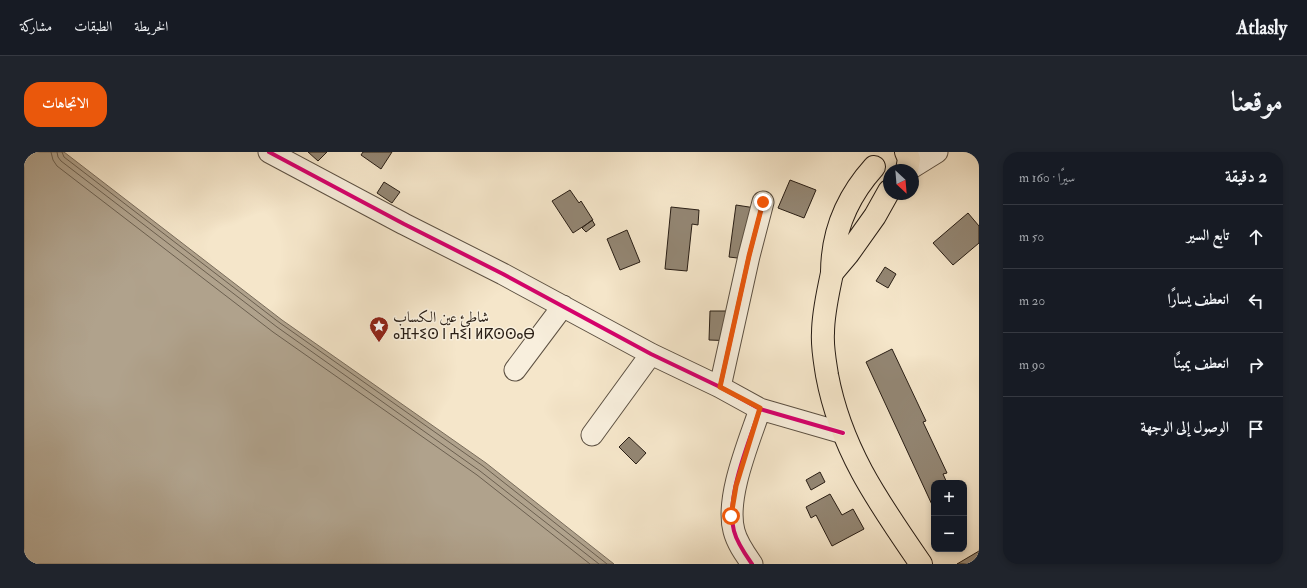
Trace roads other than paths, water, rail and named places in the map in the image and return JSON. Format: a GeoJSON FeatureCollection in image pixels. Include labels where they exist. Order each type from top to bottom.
{"type":"FeatureCollection","features":[{"type":"Feature","properties":{"kind":"main road"},"geometry":{"type":"LineString","coordinates":[[880,166],[855,190],[848,204],[836,238],[832,257],[832,273],[823,334],[824,358],[829,386],[843,433],[878,502],[921,564]]}},
{"type":"Feature","properties":{"kind":"main road"},"geometry":{"type":"LineString","coordinates":[[832,273],[848,254],[875,216],[884,200]]}},
{"type":"Feature","properties":{"kind":"street"},"geometry":{"type":"LineString","coordinates":[[269,152],[563,306],[651,354],[760,408],[843,433]]}},
{"type":"Feature","properties":{"kind":"street"},"geometry":{"type":"LineString","coordinates":[[908,161],[937,152]]}},
{"type":"Feature","properties":{"kind":"street"},"geometry":{"type":"LineString","coordinates":[[720,387],[749,256],[763,202]]}},
{"type":"Feature","properties":{"kind":"street"},"geometry":{"type":"LineString","coordinates":[[516,370],[563,306]]}},
{"type":"Feature","properties":{"kind":"street"},"geometry":{"type":"LineString","coordinates":[[592,435],[651,354]]}},
{"type":"Feature","properties":{"kind":"street"},"geometry":{"type":"LineString","coordinates":[[752,564],[743,551],[734,533],[731,516],[736,486],[760,408]]}},
{"type":"Feature","properties":{"kind":"water"},"geometry":{"type":"Polygon","coordinates":[[[24,152],[64,152],[282,320],[486,463],[614,564],[24,564],[24,152]]]}},
{"type":"Feature","properties":{"kind":"place","name":"شاطئ عين الكساب ⴰⴼⵜⵉⵙ ⵏ ⵄⵉⵏ ⵍⴽⵙⵙⴰⴱ"},"geometry":{"type":"Point","coordinates":[379,343]}}]}
